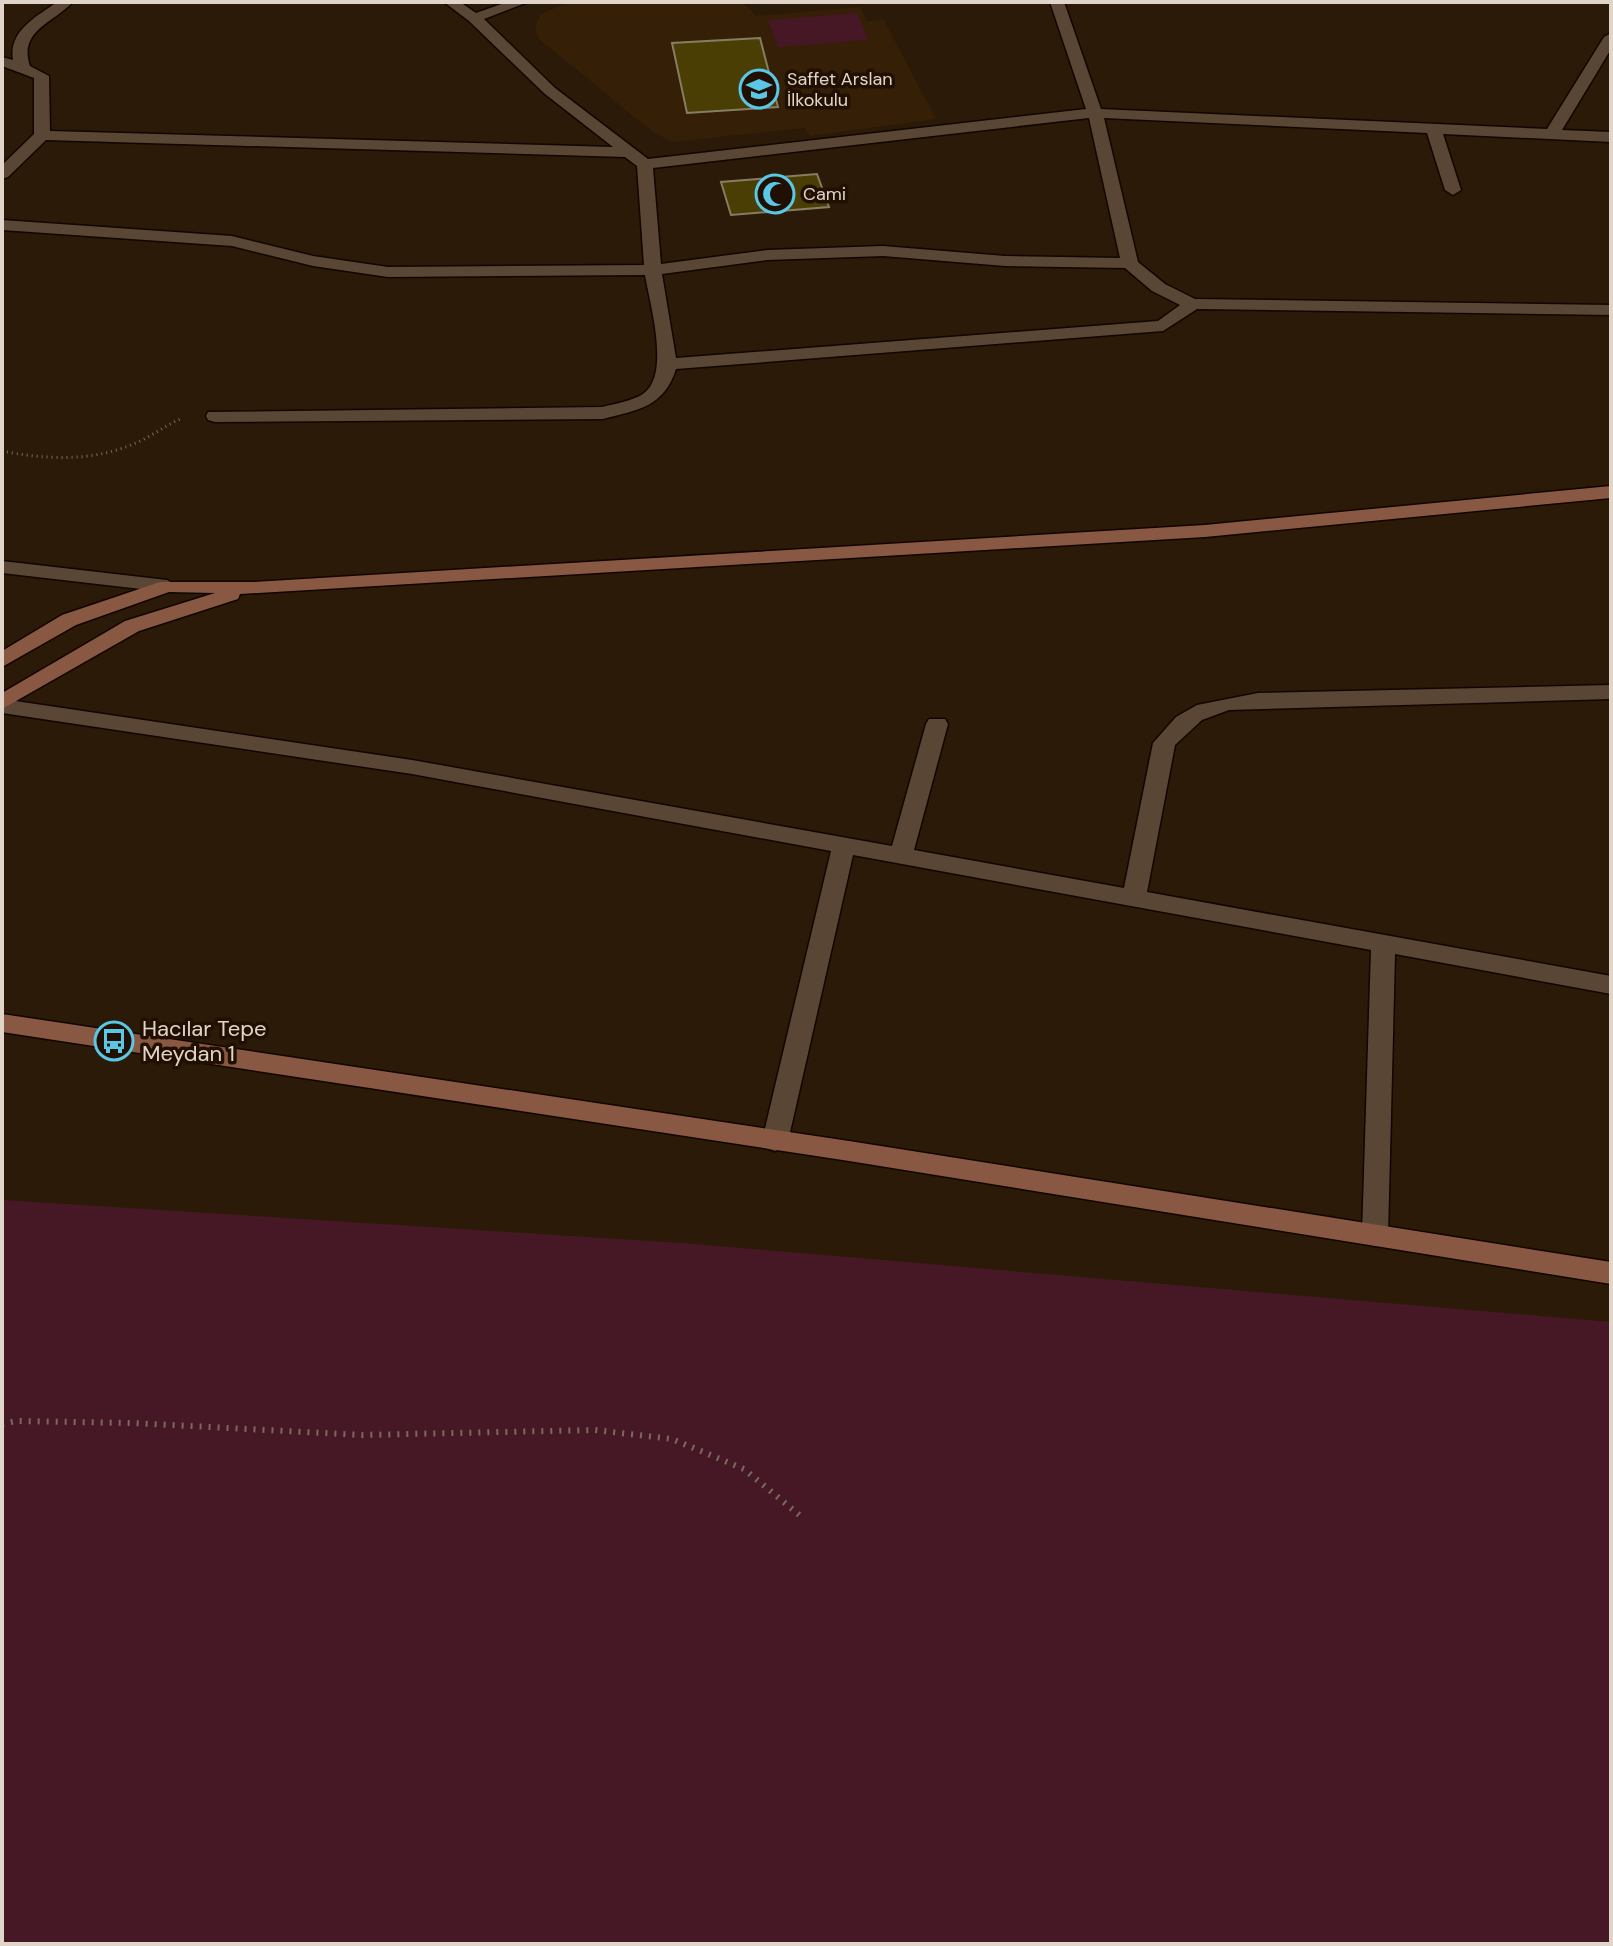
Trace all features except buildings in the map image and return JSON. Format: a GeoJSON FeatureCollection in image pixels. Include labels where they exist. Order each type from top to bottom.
{"type":"FeatureCollection","features":[{"type":"Feature","properties":{"kind":"street"},"geometry":{"type":"LineString","coordinates":[[23,69],[17,56],[19,42],[30,28],[66,2]]}},
{"type":"Feature","properties":{"kind":"street"},"geometry":{"type":"LineString","coordinates":[[451,2],[474,18],[550,91],[645,164],[1095,113],[1611,137]]}},
{"type":"Feature","properties":{"kind":"street"},"geometry":{"type":"LineString","coordinates":[[474,18],[521,2]]}},
{"type":"Feature","properties":{"kind":"street"},"geometry":{"type":"LineString","coordinates":[[1057,2],[1095,113],[1130,263],[1144,279],[1165,293],[1193,304],[1611,310]]}},
{"type":"Feature","properties":{"kind":"street"},"geometry":{"type":"LineString","coordinates":[[1552,134],[1611,37]]}},
{"type":"Feature","properties":{"kind":"street"},"geometry":{"type":"LineString","coordinates":[[2,61],[41,76],[42,135]]}},
{"type":"Feature","properties":{"kind":"street"},"geometry":{"type":"LineString","coordinates":[[1433,128],[1453,190]]}},
{"type":"Feature","properties":{"kind":"street"},"geometry":{"type":"LineString","coordinates":[[2,174],[42,135],[630,152]]}},
{"type":"Feature","properties":{"kind":"street"},"geometry":{"type":"LineString","coordinates":[[215,416],[603,413],[648,399],[661,387],[668,364],[653,270],[645,164]]}},
{"type":"Feature","properties":{"kind":"street"},"geometry":{"type":"LineString","coordinates":[[2,225],[232,241],[313,261],[388,272],[653,270],[767,255],[883,251],[1005,261],[1130,263]]}},
{"type":"Feature","properties":{"kind":"street"},"geometry":{"type":"LineString","coordinates":[[668,364],[1163,326],[1193,304]]}},
{"type":"Feature","properties":{"kind":"street"},"geometry":{"type":"LineString","coordinates":[[2,567],[167,586],[252,588],[1205,531],[1611,492]]}},
{"type":"Feature","properties":{"kind":"street"},"geometry":{"type":"LineString","coordinates":[[2,660],[69,620],[167,586]]}},
{"type":"Feature","properties":{"kind":"street"},"geometry":{"type":"LineString","coordinates":[[2,704],[132,626],[252,588]]}},
{"type":"Feature","properties":{"kind":"street"},"geometry":{"type":"LineString","coordinates":[[1134,899],[1164,743],[1178,725],[1198,711],[1226,702],[1258,700],[1611,692]]}},
{"type":"Feature","properties":{"kind":"street"},"geometry":{"type":"LineString","coordinates":[[2,704],[412,767],[1611,985]]}},
{"type":"Feature","properties":{"kind":"street"},"geometry":{"type":"LineString","coordinates":[[900,858],[937,724]]}},
{"type":"Feature","properties":{"kind":"street"},"geometry":{"type":"LineString","coordinates":[[775,1141],[843,847]]}},
{"type":"Feature","properties":{"kind":"street"},"geometry":{"type":"LineString","coordinates":[[1375,1235],[1383,944]]}},
{"type":"Feature","properties":{"kind":"street"},"geometry":{"type":"LineString","coordinates":[[7,1023],[1611,1273]]}},
{"type":"Feature","properties":{"kind":"path"},"geometry":{"type":"LineString","coordinates":[[2,451],[39,459],[94,457],[133,444],[167,423],[191,417],[215,416]]}},
{"type":"Feature","properties":{"kind":"path"},"geometry":{"type":"LineString","coordinates":[[2,1424],[16,1421],[133,1423],[362,1435],[595,1430],[672,1439],[744,1469],[803,1518]]}},
{"type":"Feature","properties":{"kind":"shaded area","name":"Saffet Arslan İlkokulu"},"geometry":{"type":"Polygon","coordinates":[[[569,2],[742,2],[756,16],[860,7],[867,21],[884,20],[936,119],[810,136],[804,128],[672,142],[653,132],[539,39],[535,27],[541,14],[569,2]]]}},
{"type":"Feature","properties":{"kind":"shaded area"},"geometry":{"type":"Polygon","coordinates":[[[857,13],[868,40],[778,47],[768,20],[857,13]]]}},
{"type":"Feature","properties":{"kind":"shaded area"},"geometry":{"type":"Polygon","coordinates":[[[2,1200],[682,1243],[1611,1322],[1611,1944],[2,1944],[2,1200]]]}},
{"type":"Feature","properties":{"kind":"place","name":"Saffet Arslan İlkokulu"},"geometry":{"type":"Point","coordinates":[759,89]}},
{"type":"Feature","properties":{"kind":"place","name":"Cami"},"geometry":{"type":"Point","coordinates":[775,194]}},
{"type":"Feature","properties":{"kind":"place","name":"Hacılar Tepe Meydan 1"},"geometry":{"type":"Point","coordinates":[114,1041]}}]}
